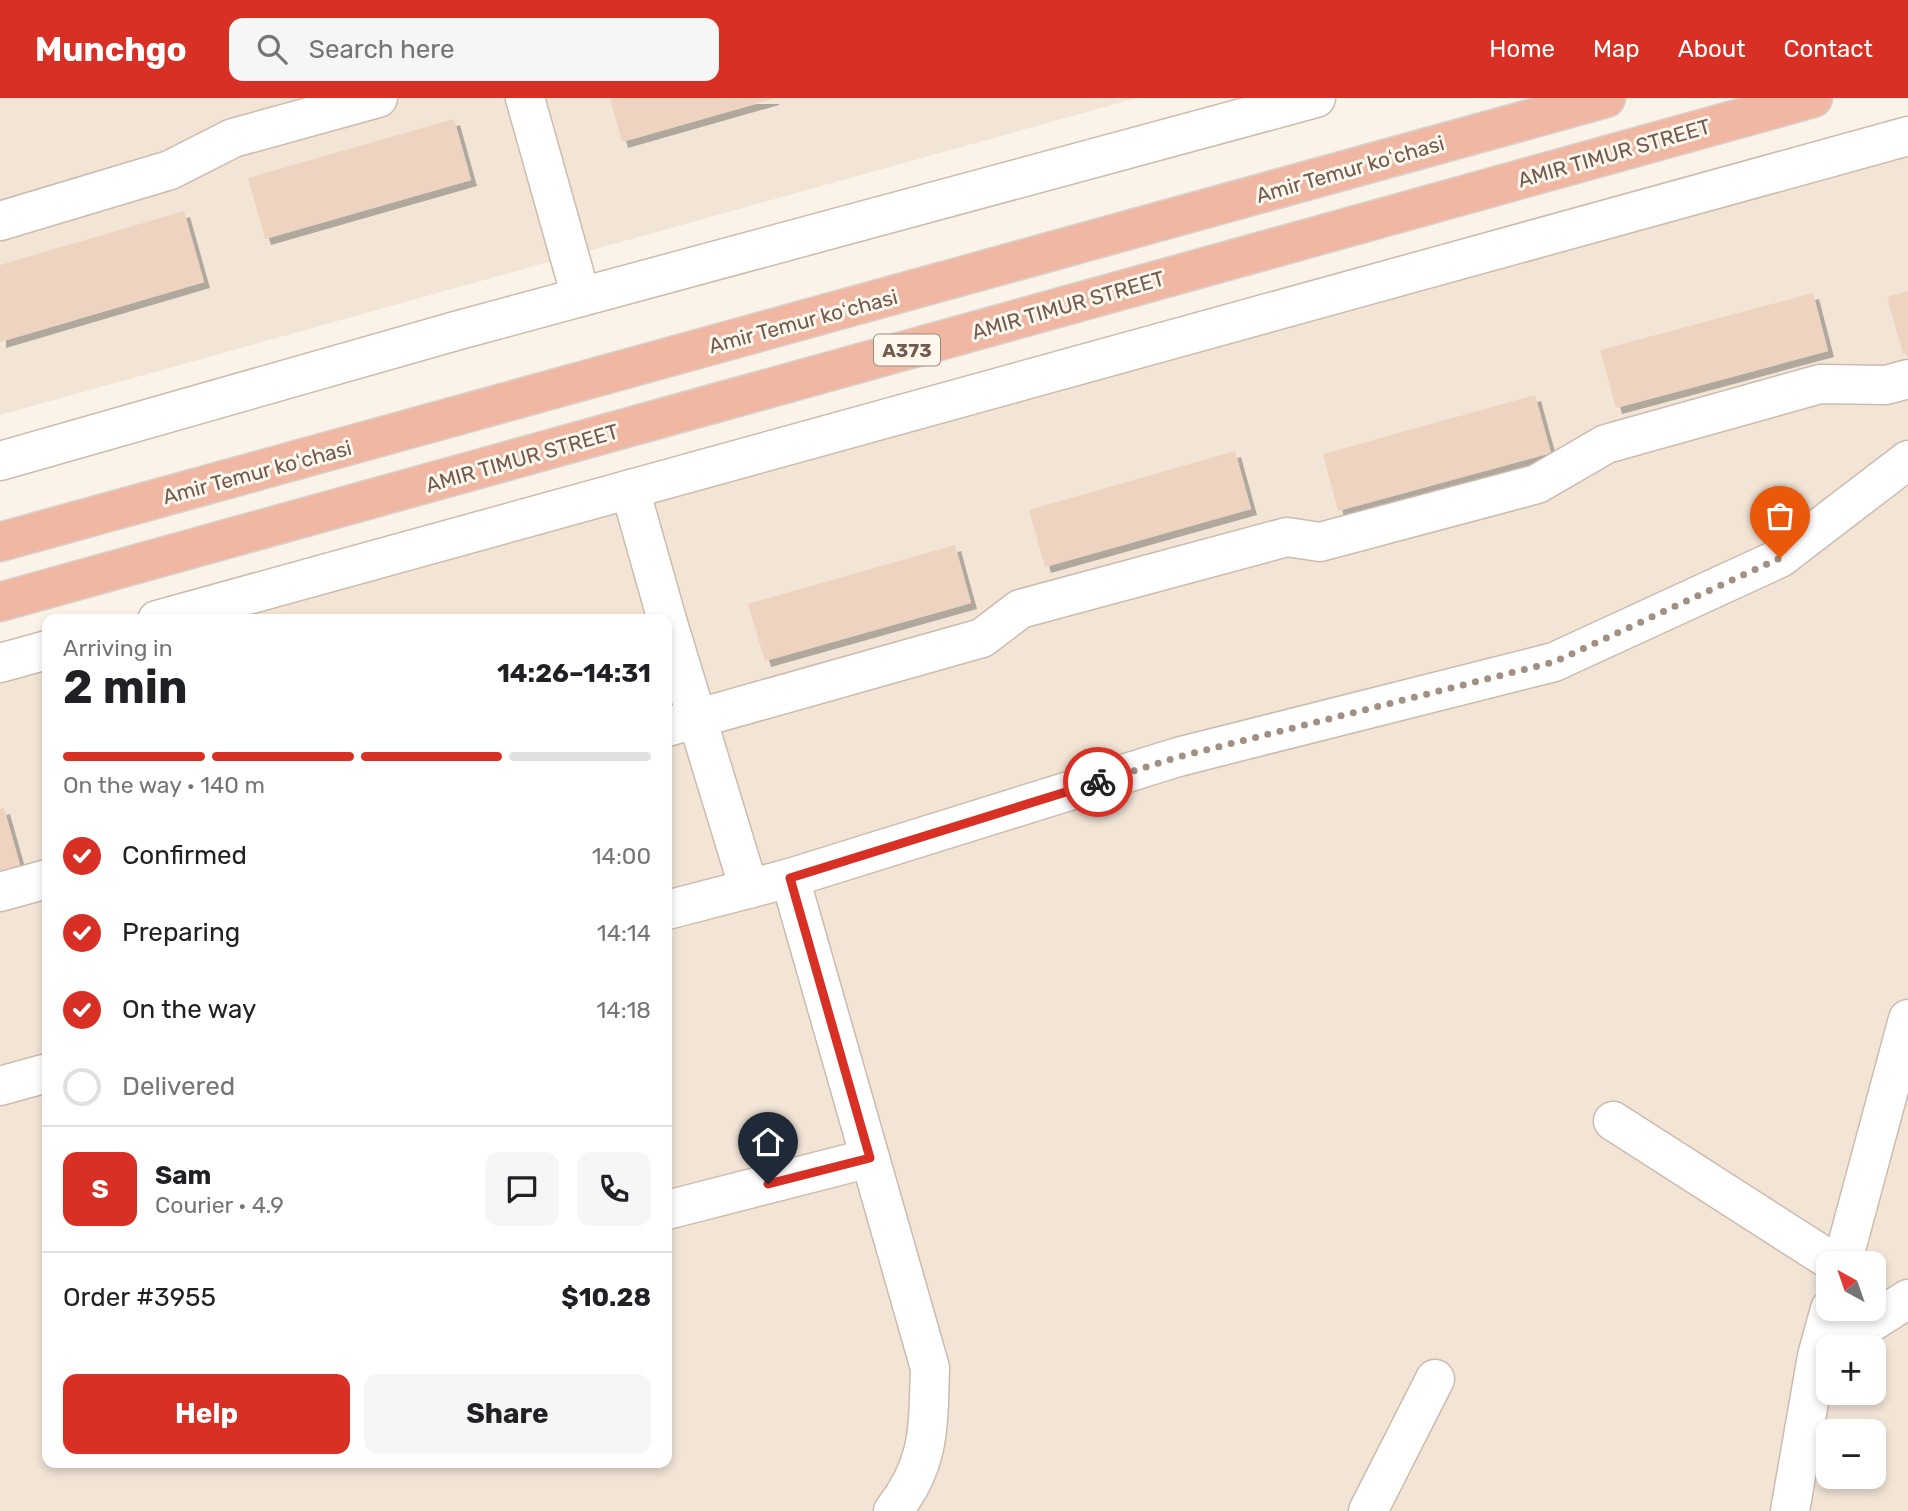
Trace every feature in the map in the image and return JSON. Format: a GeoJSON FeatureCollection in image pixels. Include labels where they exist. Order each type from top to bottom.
{"type":"FeatureCollection","features":[{"type":"Feature","properties":{"kind":"highway","name":"Amir Temur koʻchasi"},"geometry":{"type":"LineString","coordinates":[[0,542],[1606,98]]}},
{"type":"Feature","properties":{"kind":"highway","name":"AMIR TIMUR STREET"},"geometry":{"type":"LineString","coordinates":[[0,602],[1813,98]]}},
{"type":"Feature","properties":{"kind":"street"},"geometry":{"type":"LineString","coordinates":[[0,222],[170,170],[233,138],[378,98]]}},
{"type":"Feature","properties":{"kind":"street"},"geometry":{"type":"LineString","coordinates":[[525,98],[581,297]]}},
{"type":"Feature","properties":{"kind":"street"},"geometry":{"type":"LineString","coordinates":[[0,461],[581,297],[1316,98]]}},
{"type":"Feature","properties":{"kind":"street"},"geometry":{"type":"LineString","coordinates":[[179,614],[1908,136]]}},
{"type":"Feature","properties":{"kind":"street"},"geometry":{"type":"LineString","coordinates":[[681,723],[982,638],[1020,609],[1287,537],[1320,542],[1537,484],[1606,444],[1821,383],[1886,385],[1908,379]]}},
{"type":"Feature","properties":{"kind":"street"},"geometry":{"type":"LineString","coordinates":[[672,909],[790,878],[1178,757],[1554,662],[1780,558],[1908,460]]}},
{"type":"Feature","properties":{"kind":"street"},"geometry":{"type":"LineString","coordinates":[[630,489],[665,614]]}},
{"type":"Feature","properties":{"kind":"street"},"geometry":{"type":"LineString","coordinates":[[0,663],[42,651]]}},
{"type":"Feature","properties":{"kind":"street"},"geometry":{"type":"LineString","coordinates":[[672,657],[681,723],[749,889]]}},
{"type":"Feature","properties":{"kind":"street"},"geometry":{"type":"LineString","coordinates":[[790,878],[930,1368],[927,1447],[906,1494],[893,1511]]}},
{"type":"Feature","properties":{"kind":"street"},"geometry":{"type":"LineString","coordinates":[[0,892],[42,880]]}},
{"type":"Feature","properties":{"kind":"street"},"geometry":{"type":"LineString","coordinates":[[1846,1251],[1908,1019]]}},
{"type":"Feature","properties":{"kind":"street"},"geometry":{"type":"LineString","coordinates":[[0,1086],[42,1074]]}},
{"type":"Feature","properties":{"kind":"street"},"geometry":{"type":"LineString","coordinates":[[1613,1121],[1816,1251]]}},
{"type":"Feature","properties":{"kind":"street"},"geometry":{"type":"LineString","coordinates":[[672,1209],[870,1158]]}},
{"type":"Feature","properties":{"kind":"street"},"geometry":{"type":"LineString","coordinates":[[1852,1335],[1908,1300]]}},
{"type":"Feature","properties":{"kind":"street"},"geometry":{"type":"LineString","coordinates":[[1368,1511],[1435,1379]]}},
{"type":"Feature","properties":{"kind":"street"},"geometry":{"type":"LineString","coordinates":[[1790,1511],[1816,1395]]}},
{"type":"Feature","properties":{"kind":"shaded area"},"geometry":{"type":"Polygon","coordinates":[[[0,98],[1137,98],[0,415],[0,98]]]}},
{"type":"Feature","properties":{"kind":"shaded area"},"geometry":{"type":"Polygon","coordinates":[[[1908,136],[1908,1511],[0,1511],[0,663],[42,651],[42,1468],[672,1468],[672,614],[175,614],[1908,136]]]}},
{"type":"Feature","properties":{"kind":"building"},"geometry":{"type":"Polygon","coordinates":[[[610,98],[773,98],[773,99],[622,142],[610,98]]]}},
{"type":"Feature","properties":{"kind":"building"},"geometry":{"type":"Polygon","coordinates":[[[454,119],[471,180],[265,239],[248,178],[454,119]]]}},
{"type":"Feature","properties":{"kind":"building"},"geometry":{"type":"Polygon","coordinates":[[[184,211],[204,282],[0,342],[0,265],[184,211]]]}},
{"type":"Feature","properties":{"kind":"building"},"geometry":{"type":"Polygon","coordinates":[[[1908,291],[1908,353],[1903,354],[1887,297],[1908,291]]]}},
{"type":"Feature","properties":{"kind":"building"},"geometry":{"type":"Polygon","coordinates":[[[1813,293],[1828,351],[1616,408],[1600,350],[1813,293]]]}},
{"type":"Feature","properties":{"kind":"building"},"geometry":{"type":"Polygon","coordinates":[[[1535,395],[1551,453],[1338,511],[1323,454],[1535,395]]]}},
{"type":"Feature","properties":{"kind":"building"},"geometry":{"type":"Polygon","coordinates":[[[1235,451],[1251,509],[1045,567],[1029,510],[1235,451]]]}},
{"type":"Feature","properties":{"kind":"building"},"geometry":{"type":"Polygon","coordinates":[[[955,545],[971,603],[765,661],[748,604],[955,545]]]}},
{"type":"Feature","properties":{"kind":"building"},"geometry":{"type":"Polygon","coordinates":[[[4,808],[20,865],[0,871],[0,809],[4,808]]]}},
{"type":"Feature","properties":{"kind":"way so far"},"geometry":{"type":"LineString","coordinates":[[1098,782],[1178,757],[1554,662],[1780,558]]}},
{"type":"Feature","properties":{"kind":"route"},"geometry":{"type":"LineString","coordinates":[[768,1184],[870,1158],[790,878],[1098,782]]}}]}
